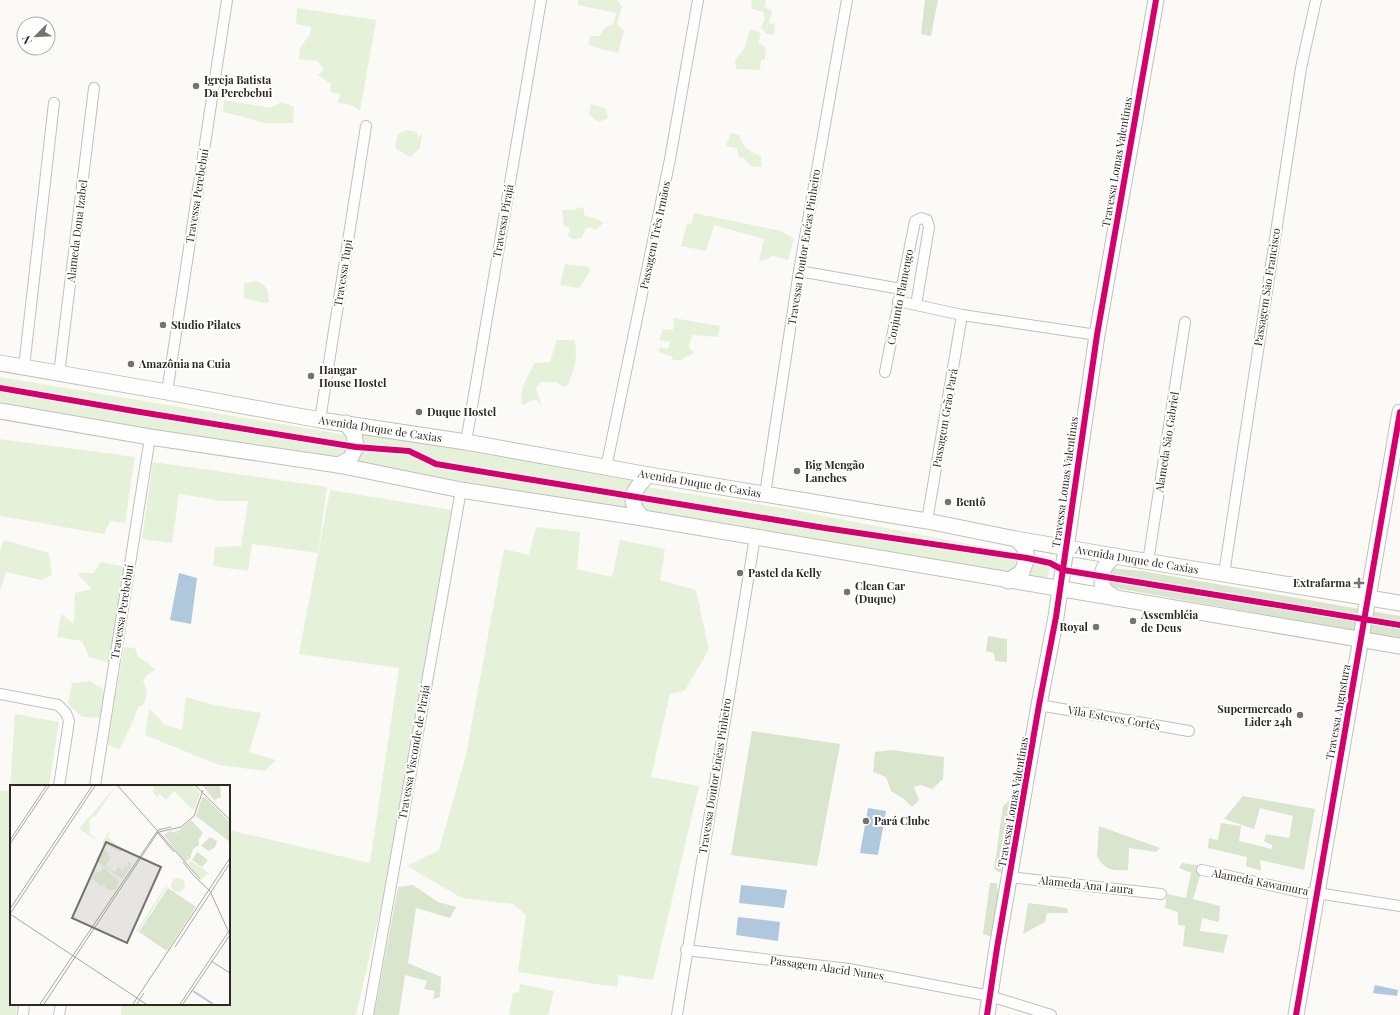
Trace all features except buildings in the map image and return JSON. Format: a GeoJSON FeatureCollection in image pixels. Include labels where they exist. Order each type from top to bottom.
{"type":"FeatureCollection","features":[{"type":"Feature","properties":{"kind":"main road","name":"Travessa Lomas Valentinas"},"geometry":{"type":"LineString","coordinates":[[987,1015],[997,948],[1039,705],[1056,617],[1097,335],[1156,0]]}},
{"type":"Feature","properties":{"kind":"main road","name":"Avenida Duque de Caxias"},"geometry":{"type":"LineString","coordinates":[[0,363],[320,420],[466,442],[606,468],[927,521],[1066,548],[1400,603]]}},
{"type":"Feature","properties":{"kind":"main road"},"geometry":{"type":"LineString","coordinates":[[0,411],[150,437],[338,465],[461,490],[643,518],[1008,581],[1400,646]]}},
{"type":"Feature","properties":{"kind":"main road","name":"Travessa Angustura"},"geometry":{"type":"LineString","coordinates":[[1296,1015],[1400,412]]}},
{"type":"Feature","properties":{"kind":"main road"},"geometry":{"type":"LineString","coordinates":[[338,465],[350,459],[356,447],[354,434],[346,423]]}},
{"type":"Feature","properties":{"kind":"main road"},"geometry":{"type":"LineString","coordinates":[[643,518],[634,506],[633,497],[639,484],[649,475]]}},
{"type":"Feature","properties":{"kind":"main road"},"geometry":{"type":"LineString","coordinates":[[1008,581],[1022,572],[1027,558],[1024,548],[1016,539]]}},
{"type":"Feature","properties":{"kind":"main road"},"geometry":{"type":"LineString","coordinates":[[1114,556],[1105,566],[1101,577],[1103,589],[1116,598]]}},
{"type":"Feature","properties":{"kind":"street","name":"Travessa Perebebuí"},"geometry":{"type":"LineString","coordinates":[[167,392],[227,0]]}},
{"type":"Feature","properties":{"kind":"street","name":"Travessa Pirajá"},"geometry":{"type":"LineString","coordinates":[[466,442],[541,0]]}},
{"type":"Feature","properties":{"kind":"street","name":"Passagem Três Irmãos"},"geometry":{"type":"LineString","coordinates":[[606,468],[669,167],[698,0]]}},
{"type":"Feature","properties":{"kind":"street","name":"Travessa Doutor Enéas Pinheiro"},"geometry":{"type":"LineString","coordinates":[[765,494],[800,271],[847,0]]}},
{"type":"Feature","properties":{"kind":"street","name":"Passagem São Francisco"},"geometry":{"type":"LineString","coordinates":[[1224,574],[1300,76],[1316,0]]}},
{"type":"Feature","properties":{"kind":"street","name":"Alameda Dona Izabel"},"geometry":{"type":"LineString","coordinates":[[59,374],[94,88]]}},
{"type":"Feature","properties":{"kind":"street"},"geometry":{"type":"LineString","coordinates":[[24,367],[54,103]]}},
{"type":"Feature","properties":{"kind":"street","name":"Travessa Tupi"},"geometry":{"type":"LineString","coordinates":[[320,420],[366,126]]}},
{"type":"Feature","properties":{"kind":"street","name":"Conjunto Flamengo"},"geometry":{"type":"LineString","coordinates":[[884,372],[915,221],[922,218],[927,220],[929,227],[916,305]]}},
{"type":"Feature","properties":{"kind":"street"},"geometry":{"type":"LineString","coordinates":[[800,271],[901,289]]}},
{"type":"Feature","properties":{"kind":"street"},"geometry":{"type":"LineString","coordinates":[[898,302],[962,315],[1097,335]]}},
{"type":"Feature","properties":{"kind":"street","name":"Passagem Grão Pará"},"geometry":{"type":"LineString","coordinates":[[927,521],[962,315]]}},
{"type":"Feature","properties":{"kind":"street","name":"Alameda São Gabriel"},"geometry":{"type":"LineString","coordinates":[[1148,562],[1185,322]]}},
{"type":"Feature","properties":{"kind":"street","name":"Travessa Perebebuí"},"geometry":{"type":"LineString","coordinates":[[95,785],[150,437]]}},
{"type":"Feature","properties":{"kind":"street","name":"Travessa Visconde de Pirajá"},"geometry":{"type":"LineString","coordinates":[[368,1015],[461,490]]}},
{"type":"Feature","properties":{"kind":"street","name":"Travessa Doutor Enéas Pinheiro"},"geometry":{"type":"LineString","coordinates":[[677,1015],[686,950],[755,537]]}},
{"type":"Feature","properties":{"kind":"street"},"geometry":{"type":"LineString","coordinates":[[0,694],[58,705],[66,713],[69,721],[58,785]]}},
{"type":"Feature","properties":{"kind":"street","name":"Vila Esteves Cortês"},"geometry":{"type":"LineString","coordinates":[[1039,705],[1189,731]]}},
{"type":"Feature","properties":{"kind":"street","name":"Alameda Kawamura"},"geometry":{"type":"LineString","coordinates":[[1202,870],[1305,892],[1400,906]]}},
{"type":"Feature","properties":{"kind":"street","name":"Alameda Ana Laura"},"geometry":{"type":"LineString","coordinates":[[1010,877],[1161,894]]}},
{"type":"Feature","properties":{"kind":"street","name":"Passagem Alacid Nunes"},"geometry":{"type":"LineString","coordinates":[[686,950],[849,968],[990,996],[1051,1015]]}},
{"type":"Feature","properties":{"kind":"street"},"geometry":{"type":"LineString","coordinates":[[23,1015],[24,1005]]}},
{"type":"Feature","properties":{"kind":"street"},"geometry":{"type":"LineString","coordinates":[[59,1015],[60,1005]]}},
{"type":"Feature","properties":{"kind":"green space"},"geometry":{"type":"Polygon","coordinates":[[[578,0],[617,0],[622,7],[617,24],[624,31],[618,53],[588,44],[590,36],[599,36],[606,27],[614,23],[616,13],[578,5],[578,0]]]}},
{"type":"Feature","properties":{"kind":"green space"},"geometry":{"type":"Polygon","coordinates":[[[751,0],[766,0],[764,7],[772,11],[769,23],[775,24],[774,35],[767,34],[761,28],[765,19],[763,12],[752,9],[751,0]]]}},
{"type":"Feature","properties":{"kind":"green space"},"geometry":{"type":"Polygon","coordinates":[[[925,0],[938,0],[931,36],[921,34],[925,0]]]}},
{"type":"Feature","properties":{"kind":"green space"},"geometry":{"type":"Polygon","coordinates":[[[297,8],[376,20],[360,111],[352,105],[338,103],[340,94],[330,92],[331,84],[318,75],[324,69],[317,61],[299,59],[300,48],[310,34],[311,27],[296,24],[297,8]]]}},
{"type":"Feature","properties":{"kind":"green space"},"geometry":{"type":"Polygon","coordinates":[[[750,29],[761,33],[758,43],[766,47],[765,59],[761,60],[760,70],[736,69],[735,60],[744,49],[750,29]]]}},
{"type":"Feature","properties":{"kind":"green space"},"geometry":{"type":"Polygon","coordinates":[[[224,100],[270,108],[282,102],[294,107],[293,123],[264,123],[223,112],[224,100]]]}},
{"type":"Feature","properties":{"kind":"green space"},"geometry":{"type":"Polygon","coordinates":[[[591,104],[606,109],[608,118],[599,122],[589,115],[591,104]]]}},
{"type":"Feature","properties":{"kind":"green space"},"geometry":{"type":"Polygon","coordinates":[[[407,130],[417,132],[418,137],[422,134],[420,148],[410,157],[395,148],[398,134],[407,130]]]}},
{"type":"Feature","properties":{"kind":"green space"},"geometry":{"type":"Polygon","coordinates":[[[731,133],[739,135],[747,148],[761,156],[762,167],[750,166],[744,158],[739,157],[737,148],[726,146],[731,133]]]}},
{"type":"Feature","properties":{"kind":"green space"},"geometry":{"type":"Polygon","coordinates":[[[578,207],[584,209],[584,215],[604,223],[595,230],[589,227],[586,229],[581,238],[573,239],[568,236],[570,228],[564,226],[562,210],[575,210],[578,207]]]}},
{"type":"Feature","properties":{"kind":"green space"},"geometry":{"type":"Polygon","coordinates":[[[694,213],[781,231],[794,239],[788,260],[773,256],[759,262],[764,239],[714,225],[706,251],[681,246],[687,224],[692,223],[694,213]]]}},
{"type":"Feature","properties":{"kind":"green space"},"geometry":{"type":"Polygon","coordinates":[[[565,264],[589,267],[590,272],[579,288],[560,285],[565,264]]]}},
{"type":"Feature","properties":{"kind":"green space"},"geometry":{"type":"Polygon","coordinates":[[[253,281],[264,285],[268,294],[269,302],[265,303],[244,298],[244,284],[253,281]]]}},
{"type":"Feature","properties":{"kind":"green space"},"geometry":{"type":"Polygon","coordinates":[[[673,318],[720,326],[718,337],[692,335],[689,347],[694,353],[681,360],[673,360],[672,357],[659,352],[660,347],[668,349],[670,342],[659,340],[663,329],[673,330],[673,318]]]}},
{"type":"Feature","properties":{"kind":"green space"},"geometry":{"type":"Polygon","coordinates":[[[557,340],[574,340],[576,357],[568,385],[563,387],[556,382],[541,382],[536,388],[542,407],[536,399],[522,405],[521,399],[524,383],[535,363],[550,362],[557,340]]]}},
{"type":"Feature","properties":{"kind":"green space"},"geometry":{"type":"Polygon","coordinates":[[[0,377],[347,435],[350,441],[347,452],[337,458],[117,426],[0,406],[0,377]]]}},
{"type":"Feature","properties":{"kind":"green space"},"geometry":{"type":"Polygon","coordinates":[[[357,430],[636,480],[630,511],[353,462],[357,430]]]}},
{"type":"Feature","properties":{"kind":"green space"},"geometry":{"type":"Polygon","coordinates":[[[0,439],[135,457],[125,523],[110,521],[104,534],[0,516],[0,439]]]}},
{"type":"Feature","properties":{"kind":"green space"},"geometry":{"type":"Polygon","coordinates":[[[153,462],[327,487],[318,553],[252,544],[248,571],[213,566],[215,547],[241,546],[248,501],[221,501],[179,494],[172,543],[142,539],[153,462]]]}},
{"type":"Feature","properties":{"kind":"green space"},"geometry":{"type":"Polygon","coordinates":[[[646,487],[788,509],[1050,560],[1048,578],[891,554],[645,511],[640,508],[640,492],[646,487]]]}},
{"type":"Feature","properties":{"kind":"green space"},"geometry":{"type":"Polygon","coordinates":[[[330,490],[452,510],[389,872],[356,1015],[121,1015],[121,1005],[230,1005],[230,830],[370,863],[399,668],[299,654],[330,490]]]}},
{"type":"Feature","properties":{"kind":"green space"},"geometry":{"type":"Polygon","coordinates":[[[536,527],[580,532],[577,569],[612,577],[620,540],[665,549],[660,580],[696,590],[709,650],[685,690],[670,694],[651,777],[699,786],[653,980],[619,975],[617,987],[518,972],[526,915],[513,904],[462,898],[407,866],[439,850],[466,755],[504,549],[529,555],[536,527]]]}},
{"type":"Feature","properties":{"kind":"green space"},"geometry":{"type":"Polygon","coordinates":[[[4,540],[49,553],[52,575],[41,580],[6,572],[0,589],[0,552],[4,540]]]}},
{"type":"Feature","properties":{"kind":"green space"},"geometry":{"type":"Polygon","coordinates":[[[101,562],[126,567],[110,663],[89,657],[82,641],[57,637],[61,614],[74,624],[75,593],[92,589],[77,573],[93,573],[101,562]]]}},
{"type":"Feature","properties":{"kind":"green space"},"geometry":{"type":"Polygon","coordinates":[[[1111,568],[1142,571],[1400,616],[1400,639],[1110,587],[1111,568]]]}},
{"type":"Feature","properties":{"kind":"green space"},"geometry":{"type":"Polygon","coordinates":[[[988,636],[1007,639],[1007,662],[995,661],[994,653],[986,651],[988,636]]]}},
{"type":"Feature","properties":{"kind":"green space"},"geometry":{"type":"Polygon","coordinates":[[[124,647],[135,648],[138,657],[156,670],[146,676],[143,681],[147,690],[144,704],[138,707],[119,750],[107,744],[124,647]]]}},
{"type":"Feature","properties":{"kind":"green space"},"geometry":{"type":"Polygon","coordinates":[[[90,681],[106,691],[102,718],[82,717],[68,704],[72,683],[90,681]]]}},
{"type":"Feature","properties":{"kind":"green space"},"geometry":{"type":"Polygon","coordinates":[[[186,697],[213,705],[261,713],[249,752],[276,760],[265,771],[219,765],[145,735],[149,708],[165,725],[182,730],[186,697]]]}},
{"type":"Feature","properties":{"kind":"green space"},"geometry":{"type":"Polygon","coordinates":[[[15,714],[59,722],[49,785],[10,785],[15,714]]]}},
{"type":"Feature","properties":{"kind":"green space"},"geometry":{"type":"Polygon","coordinates":[[[752,731],[840,744],[817,866],[731,855],[752,731]]]}},
{"type":"Feature","properties":{"kind":"green space"},"geometry":{"type":"Polygon","coordinates":[[[892,750],[944,757],[943,779],[932,789],[921,785],[914,787],[919,800],[912,807],[904,799],[891,791],[886,777],[873,772],[875,752],[892,750]]]}},
{"type":"Feature","properties":{"kind":"green space"},"geometry":{"type":"Polygon","coordinates":[[[10,790],[10,1005],[17,1005],[16,1015],[0,1015],[0,791],[10,790]]]}},
{"type":"Feature","properties":{"kind":"green space"},"geometry":{"type":"Polygon","coordinates":[[[1243,796],[1315,809],[1304,870],[1260,860],[1261,871],[1246,866],[1247,857],[1208,848],[1209,838],[1218,840],[1221,823],[1241,826],[1239,841],[1272,849],[1272,845],[1264,841],[1266,834],[1289,838],[1293,816],[1260,808],[1254,829],[1224,819],[1243,796]]]}},
{"type":"Feature","properties":{"kind":"green space"},"geometry":{"type":"Polygon","coordinates":[[[1013,797],[1017,799],[1002,874],[994,869],[1003,806],[1013,797]]]}},
{"type":"Feature","properties":{"kind":"green space"},"geometry":{"type":"Polygon","coordinates":[[[1099,826],[1160,848],[1156,852],[1129,848],[1128,870],[1110,869],[1100,861],[1097,856],[1099,826]]]}},
{"type":"Feature","properties":{"kind":"green space"},"geometry":{"type":"Polygon","coordinates":[[[1182,863],[1203,866],[1193,899],[1220,906],[1219,922],[1202,918],[1200,931],[1228,935],[1223,953],[1183,946],[1185,926],[1178,925],[1178,912],[1165,908],[1167,894],[1186,898],[1191,873],[1179,868],[1182,863]]]}},
{"type":"Feature","properties":{"kind":"green space"},"geometry":{"type":"Polygon","coordinates":[[[990,883],[997,883],[998,894],[1002,898],[997,935],[990,936],[983,934],[990,883]]]}},
{"type":"Feature","properties":{"kind":"green space"},"geometry":{"type":"Polygon","coordinates":[[[413,885],[438,902],[456,907],[450,918],[416,908],[408,963],[441,977],[440,997],[433,999],[435,991],[424,989],[427,981],[405,975],[399,1015],[374,1015],[398,887],[413,885]]]}},
{"type":"Feature","properties":{"kind":"green space"},"geometry":{"type":"Polygon","coordinates":[[[1028,903],[1067,908],[1068,913],[1047,913],[1045,922],[1023,934],[1028,903]]]}},
{"type":"Feature","properties":{"kind":"green space"},"geometry":{"type":"Polygon","coordinates":[[[520,984],[554,991],[548,1015],[509,1015],[513,993],[519,992],[520,984]]]}},
{"type":"Feature","properties":{"kind":"water"},"geometry":{"type":"Polygon","coordinates":[[[179,573],[197,578],[191,624],[170,620],[179,573]]]}},
{"type":"Feature","properties":{"kind":"water"},"geometry":{"type":"Polygon","coordinates":[[[868,808],[886,811],[878,855],[860,853],[868,808]]]}},
{"type":"Feature","properties":{"kind":"water"},"geometry":{"type":"Polygon","coordinates":[[[741,885],[787,890],[784,908],[739,903],[741,885]]]}},
{"type":"Feature","properties":{"kind":"water"},"geometry":{"type":"Polygon","coordinates":[[[738,917],[780,922],[778,941],[736,935],[738,917]]]}},
{"type":"Feature","properties":{"kind":"water"},"geometry":{"type":"Polygon","coordinates":[[[1375,985],[1398,990],[1397,996],[1373,993],[1375,985]]]}},
{"type":"Feature","properties":{"kind":"cycle path"},"geometry":{"type":"LineString","coordinates":[[987,1015],[997,948],[1039,705],[1056,617],[1097,335],[1156,0]]}},
{"type":"Feature","properties":{"kind":"cycle path"},"geometry":{"type":"LineString","coordinates":[[0,388],[356,447],[409,451],[436,464],[825,528],[1027,558],[1050,563],[1063,570],[1400,625]]}},
{"type":"Feature","properties":{"kind":"cycle path"},"geometry":{"type":"LineString","coordinates":[[1296,1015],[1400,412]]}},
{"type":"Feature","properties":{"kind":"place","name":"Igreja Batista Da Perebebui"},"geometry":{"type":"Point","coordinates":[196,86]}},
{"type":"Feature","properties":{"kind":"place","name":"Studio Pilates"},"geometry":{"type":"Point","coordinates":[163,325]}},
{"type":"Feature","properties":{"kind":"place","name":"Amazônia na Cuia"},"geometry":{"type":"Point","coordinates":[131,364]}},
{"type":"Feature","properties":{"kind":"place","name":"Hangar House Hostel"},"geometry":{"type":"Point","coordinates":[311,376]}},
{"type":"Feature","properties":{"kind":"place","name":"Duque Hostel"},"geometry":{"type":"Point","coordinates":[419,412]}},
{"type":"Feature","properties":{"kind":"place","name":"Big Mengão Lanches"},"geometry":{"type":"Point","coordinates":[797,471]}},
{"type":"Feature","properties":{"kind":"place","name":"Bentô"},"geometry":{"type":"Point","coordinates":[948,502]}},
{"type":"Feature","properties":{"kind":"place","name":"Pastel da Kelly"},"geometry":{"type":"Point","coordinates":[740,573]}},
{"type":"Feature","properties":{"kind":"place","name":"Extrafarma"},"geometry":{"type":"Point","coordinates":[1359,583]}},
{"type":"Feature","properties":{"kind":"place","name":"Clean Car (Duque)"},"geometry":{"type":"Point","coordinates":[847,592]}},
{"type":"Feature","properties":{"kind":"place","name":"Assembléia de Deus"},"geometry":{"type":"Point","coordinates":[1133,621]}},
{"type":"Feature","properties":{"kind":"place","name":"Royal"},"geometry":{"type":"Point","coordinates":[1096,627]}},
{"type":"Feature","properties":{"kind":"place","name":"Supermercado Lider 24h"},"geometry":{"type":"Point","coordinates":[1300,715]}},
{"type":"Feature","properties":{"kind":"place","name":"Pará Clube"},"geometry":{"type":"Point","coordinates":[866,821]}}]}
